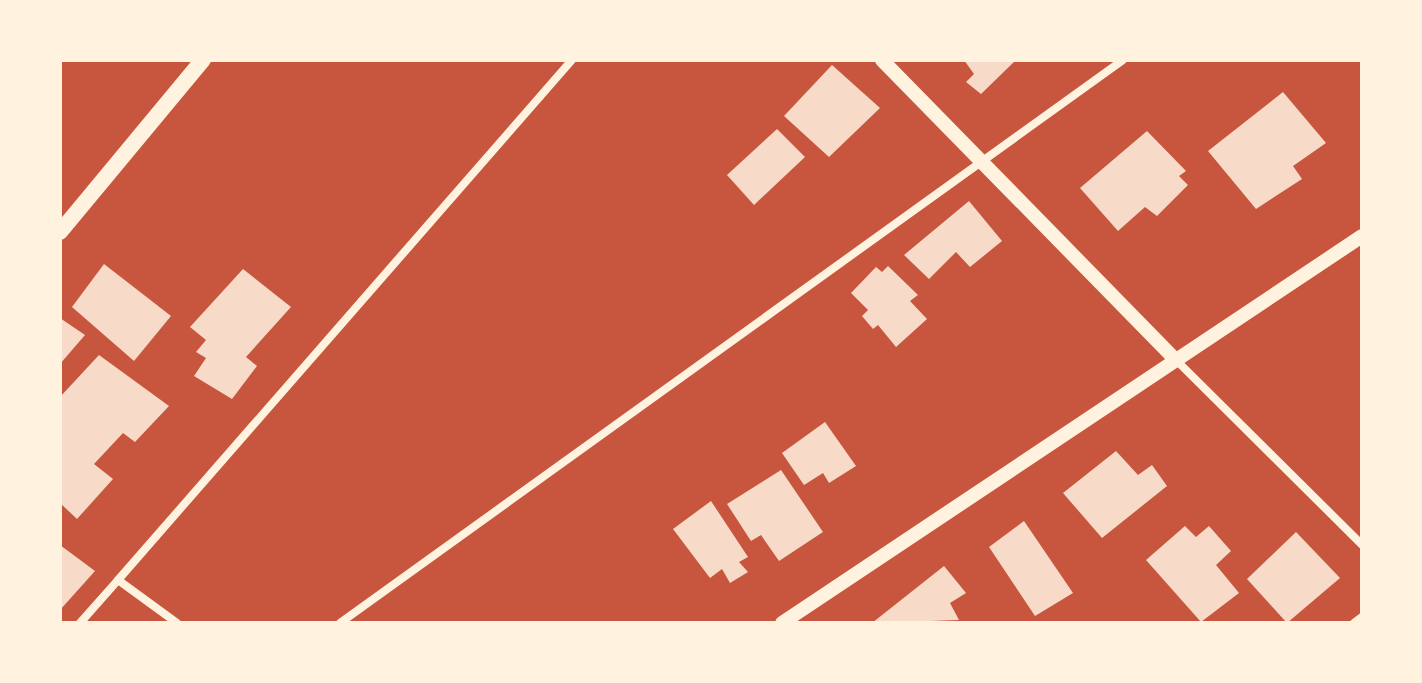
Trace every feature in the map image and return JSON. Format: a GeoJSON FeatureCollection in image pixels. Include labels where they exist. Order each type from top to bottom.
{"type":"FeatureCollection","features":[{"type":"Feature","properties":{"kind":"main road"},"geometry":{"type":"LineString","coordinates":[[60,232],[203,60]]}},
{"type":"Feature","properties":{"kind":"street"},"geometry":{"type":"LineString","coordinates":[[80,623],[572,60]]}},
{"type":"Feature","properties":{"kind":"street"},"geometry":{"type":"LineString","coordinates":[[882,60],[1362,545]]}},
{"type":"Feature","properties":{"kind":"street"},"geometry":{"type":"LineString","coordinates":[[340,623],[981,158],[1123,60]]}},
{"type":"Feature","properties":{"kind":"street"},"geometry":{"type":"LineString","coordinates":[[782,623],[1362,236]]}},
{"type":"Feature","properties":{"kind":"street"},"geometry":{"type":"LineString","coordinates":[[118,580],[177,623]]}},
{"type":"Feature","properties":{"kind":"street"},"geometry":{"type":"LineString","coordinates":[[1354,623],[1362,617]]}},
{"type":"Feature","properties":{"kind":"building"},"geometry":{"type":"Polygon","coordinates":[[[964,60],[1016,60],[981,94],[966,82],[974,74],[964,60]]]}},
{"type":"Feature","properties":{"kind":"building"},"geometry":{"type":"Polygon","coordinates":[[[832,65],[880,108],[829,157],[784,116],[832,65]]]}},
{"type":"Feature","properties":{"kind":"building"},"geometry":{"type":"Polygon","coordinates":[[[1283,92],[1326,143],[1293,166],[1302,179],[1256,209],[1208,151],[1283,92]]]}},
{"type":"Feature","properties":{"kind":"building"},"geometry":{"type":"Polygon","coordinates":[[[777,129],[805,157],[754,205],[727,175],[777,129]]]}},
{"type":"Feature","properties":{"kind":"building"},"geometry":{"type":"Polygon","coordinates":[[[1147,131],[1186,171],[1179,176],[1188,185],[1157,216],[1145,207],[1118,231],[1080,188],[1147,131]]]}},
{"type":"Feature","properties":{"kind":"building"},"geometry":{"type":"Polygon","coordinates":[[[969,201],[1002,241],[970,267],[956,252],[929,279],[904,255],[969,201]]]}},
{"type":"Feature","properties":{"kind":"building"},"geometry":{"type":"Polygon","coordinates":[[[104,264],[171,316],[134,361],[72,307],[104,264]]]}},
{"type":"Feature","properties":{"kind":"building"},"geometry":{"type":"Polygon","coordinates":[[[888,266],[918,295],[910,301],[927,319],[896,347],[878,325],[873,329],[862,316],[868,310],[851,293],[876,267],[882,272],[888,266]]]}},
{"type":"Feature","properties":{"kind":"building"},"geometry":{"type":"Polygon","coordinates":[[[243,269],[291,307],[246,357],[257,366],[232,399],[194,376],[206,358],[196,352],[206,340],[190,327],[243,269]]]}},
{"type":"Feature","properties":{"kind":"building"},"geometry":{"type":"Polygon","coordinates":[[[60,318],[85,335],[60,364],[60,318]]]}},
{"type":"Feature","properties":{"kind":"building"},"geometry":{"type":"Polygon","coordinates":[[[99,355],[169,406],[135,442],[123,433],[94,464],[113,479],[77,519],[60,503],[60,397],[99,355]]]}},
{"type":"Feature","properties":{"kind":"building"},"geometry":{"type":"Polygon","coordinates":[[[825,422],[856,466],[829,483],[823,473],[804,485],[782,453],[825,422]]]}},
{"type":"Feature","properties":{"kind":"building"},"geometry":{"type":"Polygon","coordinates":[[[1116,451],[1138,475],[1152,465],[1167,486],[1102,538],[1063,493],[1116,451]]]}},
{"type":"Feature","properties":{"kind":"building"},"geometry":{"type":"Polygon","coordinates":[[[781,470],[823,532],[779,561],[761,535],[751,541],[727,504],[781,470]]]}},
{"type":"Feature","properties":{"kind":"building"},"geometry":{"type":"Polygon","coordinates":[[[711,501],[748,557],[739,562],[748,572],[730,583],[722,569],[710,578],[673,529],[711,501]]]}},
{"type":"Feature","properties":{"kind":"building"},"geometry":{"type":"Polygon","coordinates":[[[1024,521],[1073,593],[1035,616],[989,547],[1024,521]]]}},
{"type":"Feature","properties":{"kind":"building"},"geometry":{"type":"Polygon","coordinates":[[[1185,526],[1196,537],[1209,526],[1231,551],[1216,565],[1239,593],[1201,622],[1146,560],[1185,526]]]}},
{"type":"Feature","properties":{"kind":"building"},"geometry":{"type":"Polygon","coordinates":[[[1296,532],[1340,578],[1287,623],[1247,579],[1296,532]]]}},
{"type":"Feature","properties":{"kind":"building"},"geometry":{"type":"Polygon","coordinates":[[[60,545],[95,571],[60,610],[60,545]]]}},
{"type":"Feature","properties":{"kind":"building"},"geometry":{"type":"Polygon","coordinates":[[[944,566],[966,593],[950,603],[959,620],[872,623],[944,566]]]}}]}
